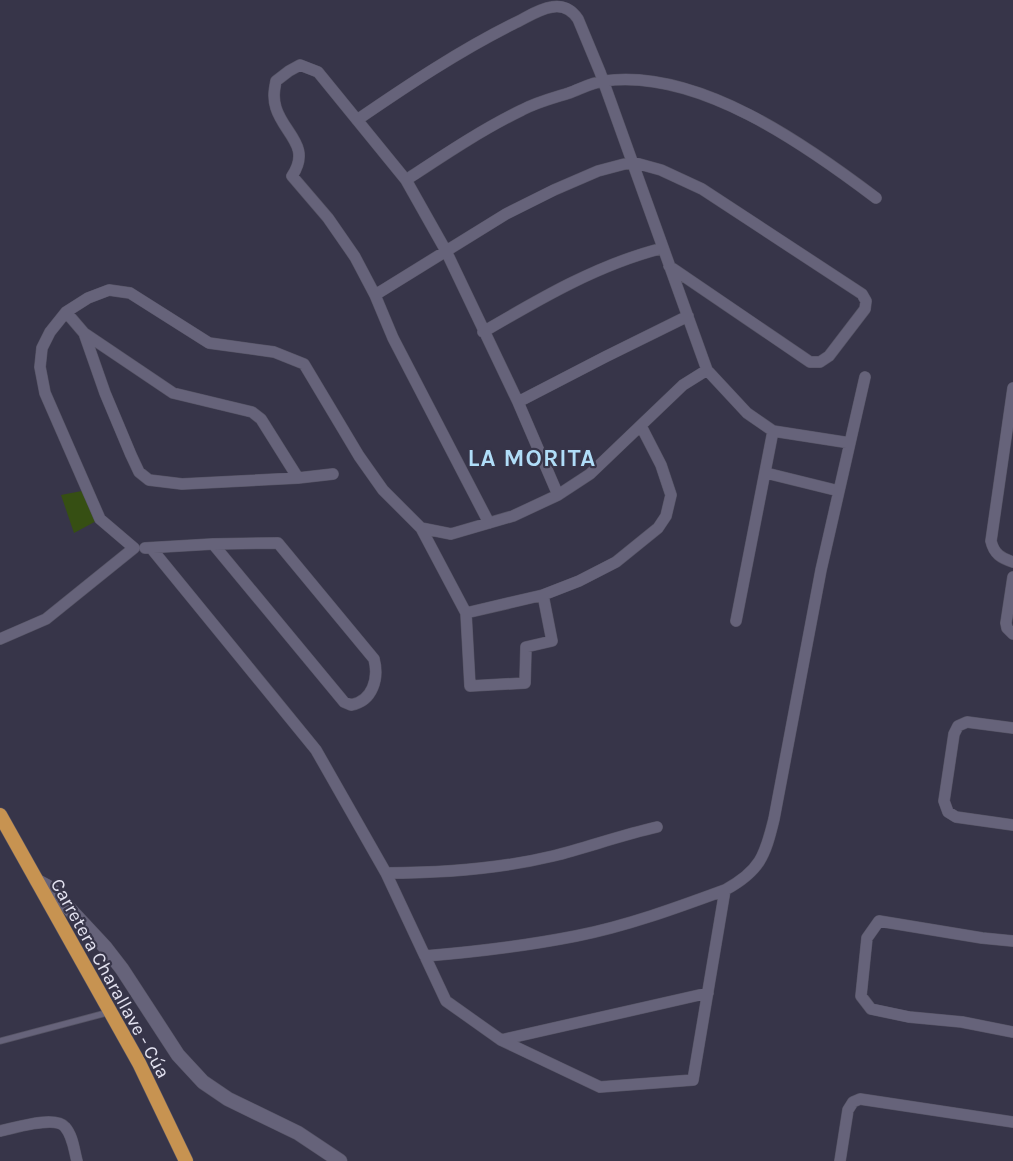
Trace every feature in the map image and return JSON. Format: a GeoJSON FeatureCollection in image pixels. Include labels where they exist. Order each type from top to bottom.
{"type":"FeatureCollection","features":[{"type":"Feature","properties":{"kind":"highway","name":"Carretera Charallave - Cúa"},"geometry":{"type":"LineString","coordinates":[[0,815],[139,1064],[186,1161]]}},
{"type":"Feature","properties":{"kind":"street"},"geometry":{"type":"LineString","coordinates":[[357,120],[480,40],[541,9],[562,7],[575,15],[603,81],[707,370],[747,413],[773,431],[850,443]]}},
{"type":"Feature","properties":{"kind":"street"},"geometry":{"type":"LineString","coordinates":[[489,523],[393,338],[375,295],[355,257],[328,218],[292,176],[299,166],[300,154],[276,110],[273,98],[276,81],[289,70],[300,66],[318,72],[406,180],[446,251],[518,402],[558,495]]}},
{"type":"Feature","properties":{"kind":"street"},"geometry":{"type":"LineString","coordinates":[[406,180],[470,138],[524,109],[603,81],[628,80],[654,82],[710,97],[759,121],[799,144],[876,198]]}},
{"type":"Feature","properties":{"kind":"street"},"geometry":{"type":"LineString","coordinates":[[375,295],[506,214],[598,171],[632,162],[661,170],[702,189],[862,294],[866,301],[865,309],[829,356],[820,362],[810,362],[669,266]]}},
{"type":"Feature","properties":{"kind":"street"},"geometry":{"type":"LineString","coordinates":[[484,332],[534,302],[582,278],[634,255],[663,248]]}},
{"type":"Feature","properties":{"kind":"street"},"geometry":{"type":"LineString","coordinates":[[134,548],[100,520],[45,393],[40,367],[42,348],[50,332],[66,312],[88,298],[110,290],[130,293],[209,343],[274,352],[304,364],[359,456],[383,490],[422,528],[466,613],[470,686],[525,682],[526,647],[552,641],[544,595]]}},
{"type":"Feature","properties":{"kind":"street"},"geometry":{"type":"LineString","coordinates":[[66,312],[84,333],[173,393],[252,412],[261,419],[298,478]]}},
{"type":"Feature","properties":{"kind":"street"},"geometry":{"type":"LineString","coordinates":[[518,402],[688,316]]}},
{"type":"Feature","properties":{"kind":"street"},"geometry":{"type":"LineString","coordinates":[[84,333],[105,393],[130,455],[140,472],[149,480],[182,484],[298,478],[333,474]]}},
{"type":"Feature","properties":{"kind":"street"},"geometry":{"type":"LineString","coordinates":[[422,528],[451,534],[513,516],[558,495],[590,474],[641,426],[660,405],[683,385],[707,370]]}},
{"type":"Feature","properties":{"kind":"street"},"geometry":{"type":"LineString","coordinates":[[425,956],[502,949],[578,936],[652,916],[725,890],[751,873],[766,852],[776,810],[821,570],[865,377]]}},
{"type":"Feature","properties":{"kind":"street"},"geometry":{"type":"LineString","coordinates":[[1013,388],[990,541],[996,554],[1013,562]]}},
{"type":"Feature","properties":{"kind":"street"},"geometry":{"type":"LineString","coordinates":[[466,613],[544,595],[579,581],[616,562],[658,528],[666,516],[671,495],[661,464],[641,426]]}},
{"type":"Feature","properties":{"kind":"street"},"geometry":{"type":"LineString","coordinates":[[736,621],[773,431]]}},
{"type":"Feature","properties":{"kind":"street"},"geometry":{"type":"LineString","coordinates":[[766,473],[838,491]]}},
{"type":"Feature","properties":{"kind":"street"},"geometry":{"type":"LineString","coordinates":[[0,638],[46,618],[134,548],[213,544],[278,543],[374,659],[376,674],[374,686],[364,700],[351,705],[344,702],[213,544]]}},
{"type":"Feature","properties":{"kind":"street"},"geometry":{"type":"LineString","coordinates":[[150,548],[316,750],[386,873],[446,1001],[501,1040],[600,1087],[693,1080],[725,890]]}},
{"type":"Feature","properties":{"kind":"street"},"geometry":{"type":"LineString","coordinates":[[1013,577],[1006,623],[1007,628],[1013,634]]}},
{"type":"Feature","properties":{"kind":"street"},"geometry":{"type":"LineString","coordinates":[[1013,728],[967,722],[958,726],[954,734],[944,801],[948,812],[956,817],[1013,825]]}},
{"type":"Feature","properties":{"kind":"street"},"geometry":{"type":"LineString","coordinates":[[386,873],[436,873],[500,866],[553,856],[621,835],[657,827]]}},
{"type":"Feature","properties":{"kind":"street"},"geometry":{"type":"LineString","coordinates":[[37,881],[50,888],[105,947],[178,1055],[203,1082],[228,1099],[298,1133],[340,1161]]}},
{"type":"Feature","properties":{"kind":"street"},"geometry":{"type":"LineString","coordinates":[[1013,941],[982,938],[879,921],[867,938],[861,996],[871,1009],[910,1017],[962,1022],[1013,1032]]}},
{"type":"Feature","properties":{"kind":"street"},"geometry":{"type":"LineString","coordinates":[[501,1040],[708,993]]}},
{"type":"Feature","properties":{"kind":"street"},"geometry":{"type":"LineString","coordinates":[[840,1161],[848,1110],[853,1102],[860,1099],[1013,1122]]}},
{"type":"Feature","properties":{"kind":"street"},"geometry":{"type":"LineString","coordinates":[[0,1131],[56,1121],[64,1126],[69,1135],[77,1161]]}},
{"type":"Feature","properties":{"kind":"lane"},"geometry":{"type":"LineString","coordinates":[[0,1042],[110,1012]]}},
{"type":"Feature","properties":{"kind":"green space"},"geometry":{"type":"Polygon","coordinates":[[[87,490],[100,519],[74,533],[61,495],[87,490]]]}},
{"type":"Feature","properties":{"kind":"district","name":"LA MORITA"},"geometry":{"type":"Point","coordinates":[532,458]}}]}
